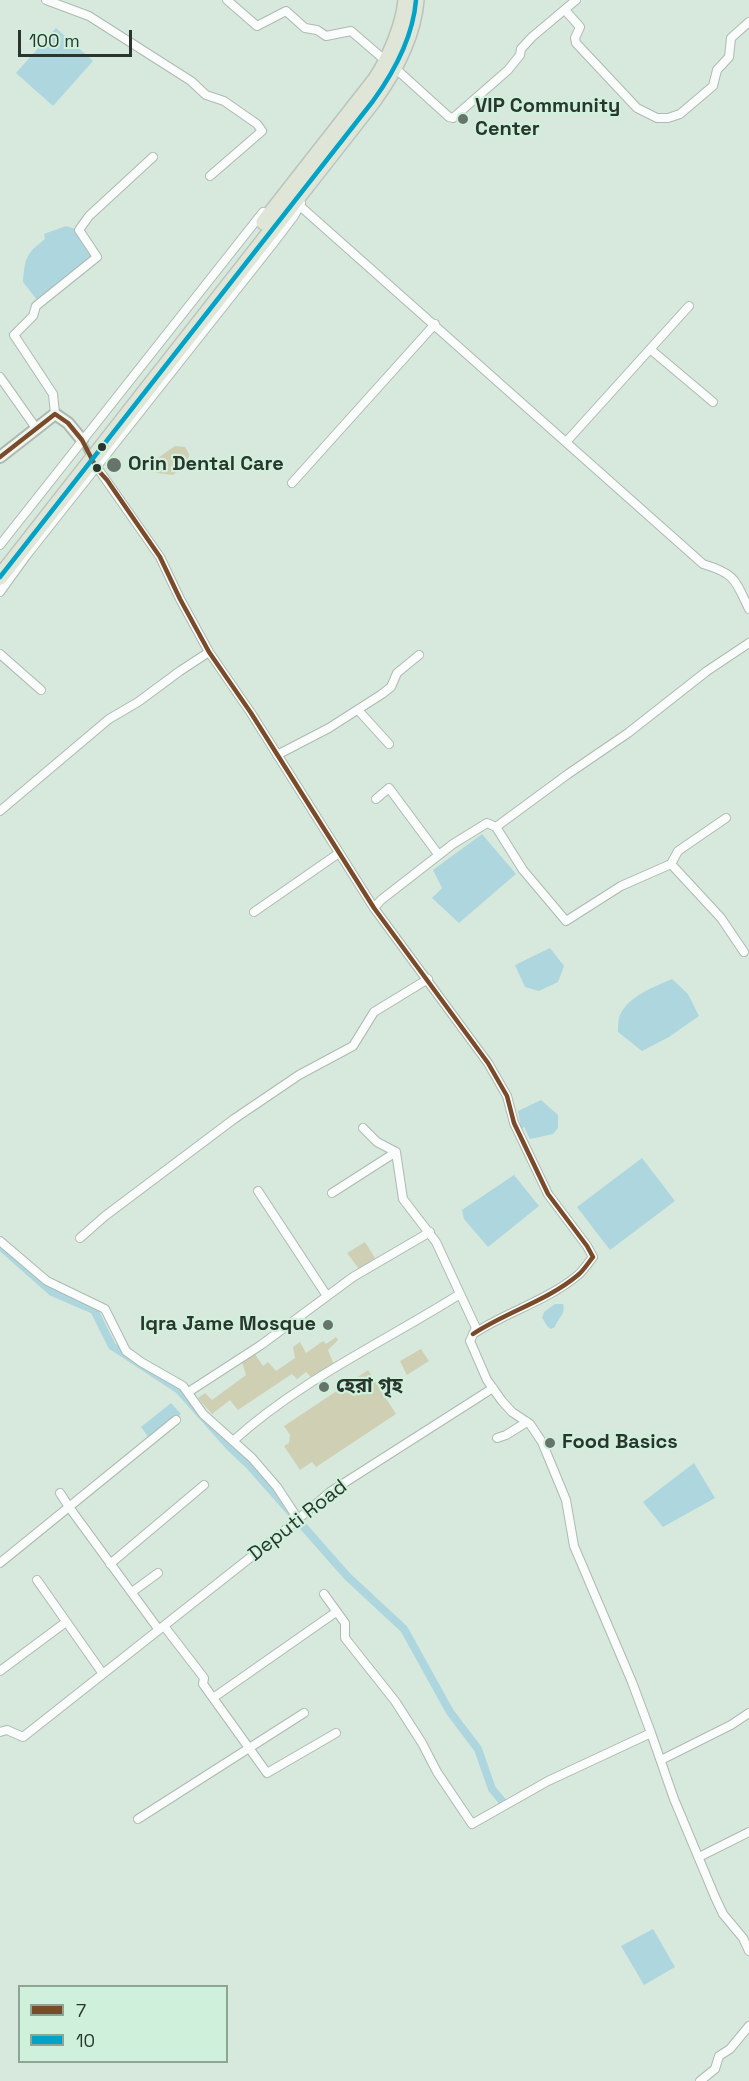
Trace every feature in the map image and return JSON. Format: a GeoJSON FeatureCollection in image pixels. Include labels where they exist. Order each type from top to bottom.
{"type":"FeatureCollection","features":[{"type":"Feature","properties":{"kind":"highway"},"geometry":{"type":"LineString","coordinates":[[0,576],[304,190],[323,157],[376,79],[391,65],[403,34],[408,2]]}},
{"type":"Feature","properties":{"kind":"highway"},"geometry":{"type":"LineString","coordinates":[[0,560],[323,157]]}},
{"type":"Feature","properties":{"kind":"street"},"geometry":{"type":"LineString","coordinates":[[46,0],[89,16],[191,81],[206,95],[224,100],[256,124],[262,131],[210,176]]}},
{"type":"Feature","properties":{"kind":"street"},"geometry":{"type":"LineString","coordinates":[[227,0],[257,26],[286,11],[305,27],[317,30],[326,36],[351,31],[449,117],[453,118],[508,70],[520,55],[521,48],[576,0]]}},
{"type":"Feature","properties":{"kind":"street"},"geometry":{"type":"LineString","coordinates":[[565,10],[580,27],[575,38],[576,43],[637,108],[657,118],[668,118],[680,114],[712,86],[717,70],[729,57],[731,38],[749,22]]}},
{"type":"Feature","properties":{"kind":"street"},"geometry":{"type":"LineString","coordinates":[[83,443],[69,423],[56,414],[53,394],[14,335],[33,316],[36,306],[97,257],[79,230],[89,216],[153,157]]}},
{"type":"Feature","properties":{"kind":"street"},"geometry":{"type":"LineString","coordinates":[[0,545],[302,164],[323,157]]}},
{"type":"Feature","properties":{"kind":"street"},"geometry":{"type":"LineString","coordinates":[[0,592],[95,466],[272,245],[300,206],[304,190]]}},
{"type":"Feature","properties":{"kind":"street"},"geometry":{"type":"LineString","coordinates":[[300,206],[703,564],[723,570],[735,580],[749,609]]}},
{"type":"Feature","properties":{"kind":"street"},"geometry":{"type":"LineString","coordinates":[[567,441],[689,306]]}},
{"type":"Feature","properties":{"kind":"street"},"geometry":{"type":"LineString","coordinates":[[292,483],[435,324]]}},
{"type":"Feature","properties":{"kind":"street"},"geometry":{"type":"LineString","coordinates":[[650,349],[713,402]]}},
{"type":"Feature","properties":{"kind":"street"},"geometry":{"type":"LineString","coordinates":[[0,378],[36,428]]}},
{"type":"Feature","properties":{"kind":"street"},"geometry":{"type":"LineString","coordinates":[[0,457],[56,414]]}},
{"type":"Feature","properties":{"kind":"street"},"geometry":{"type":"LineString","coordinates":[[95,466],[160,557],[209,652],[374,908],[489,1063],[507,1096],[514,1123],[548,1194],[587,1246],[592,1257],[580,1274],[521,1309],[494,1320],[473,1334]]}},
{"type":"Feature","properties":{"kind":"street"},"geometry":{"type":"LineString","coordinates":[[496,827],[628,733],[706,671],[749,643]]}},
{"type":"Feature","properties":{"kind":"street"},"geometry":{"type":"LineString","coordinates":[[0,811],[109,719],[138,702],[209,652]]}},
{"type":"Feature","properties":{"kind":"street"},"geometry":{"type":"LineString","coordinates":[[0,654],[40,690]]}},
{"type":"Feature","properties":{"kind":"street"},"geometry":{"type":"LineString","coordinates":[[277,755],[329,728],[391,687],[396,673],[419,655]]}},
{"type":"Feature","properties":{"kind":"street"},"geometry":{"type":"LineString","coordinates":[[358,710],[389,744]]}},
{"type":"Feature","properties":{"kind":"street"},"geometry":{"type":"LineString","coordinates":[[375,799],[388,788],[438,854]]}},
{"type":"Feature","properties":{"kind":"street"},"geometry":{"type":"LineString","coordinates":[[374,908],[438,854],[488,823],[496,827],[523,870],[566,921],[621,886],[671,864],[678,851],[726,818]]}},
{"type":"Feature","properties":{"kind":"street"},"geometry":{"type":"LineString","coordinates":[[254,912],[339,853]]}},
{"type":"Feature","properties":{"kind":"street"},"geometry":{"type":"LineString","coordinates":[[671,864],[721,918],[744,952]]}},
{"type":"Feature","properties":{"kind":"street"},"geometry":{"type":"LineString","coordinates":[[80,1238],[105,1216],[234,1119],[299,1075],[353,1046],[374,1012],[428,979]]}},
{"type":"Feature","properties":{"kind":"street"},"geometry":{"type":"LineString","coordinates":[[363,1128],[370,1137],[396,1152]]}},
{"type":"Feature","properties":{"kind":"street"},"geometry":{"type":"LineString","coordinates":[[332,1193],[396,1152]]}},
{"type":"Feature","properties":{"kind":"street"},"geometry":{"type":"LineString","coordinates":[[396,1152],[403,1198],[430,1232],[476,1328],[470,1341],[474,1352],[493,1388],[512,1412],[526,1422],[542,1442],[551,1462],[566,1500],[574,1546],[632,1682],[674,1799],[723,1914],[742,1938],[749,1952]]}},
{"type":"Feature","properties":{"kind":"street"},"geometry":{"type":"LineString","coordinates":[[258,1191],[327,1296]]}},
{"type":"Feature","properties":{"kind":"street"},"geometry":{"type":"LineString","coordinates":[[190,1391],[261,1345],[353,1277],[430,1232]]}},
{"type":"Feature","properties":{"kind":"street"},"geometry":{"type":"LineString","coordinates":[[0,1241],[47,1281],[105,1309],[126,1351],[183,1386],[203,1413],[233,1440],[277,1487],[298,1519]]}},
{"type":"Feature","properties":{"kind":"street"},"geometry":{"type":"LineString","coordinates":[[233,1440],[266,1413],[346,1360],[460,1294]]}},
{"type":"Feature","properties":{"kind":"street","name":"Deputi Road"},"geometry":{"type":"LineString","coordinates":[[0,1732],[7,1730],[22,1737],[162,1628],[330,1492],[493,1388]]}},
{"type":"Feature","properties":{"kind":"street"},"geometry":{"type":"LineString","coordinates":[[0,1563],[176,1420]]}},
{"type":"Feature","properties":{"kind":"street"},"geometry":{"type":"LineString","coordinates":[[497,1438],[526,1422]]}},
{"type":"Feature","properties":{"kind":"street"},"geometry":{"type":"LineString","coordinates":[[111,1564],[204,1485]]}},
{"type":"Feature","properties":{"kind":"street"},"geometry":{"type":"LineString","coordinates":[[60,1493],[132,1593],[204,1678],[203,1684],[267,1773],[336,1733]]}},
{"type":"Feature","properties":{"kind":"street"},"geometry":{"type":"LineString","coordinates":[[132,1593],[158,1573]]}},
{"type":"Feature","properties":{"kind":"street"},"geometry":{"type":"LineString","coordinates":[[37,1580],[103,1674]]}},
{"type":"Feature","properties":{"kind":"street"},"geometry":{"type":"LineString","coordinates":[[324,1594],[345,1623],[345,1638],[395,1701],[423,1743],[437,1772],[472,1824],[548,1780],[651,1733]]}},
{"type":"Feature","properties":{"kind":"street"},"geometry":{"type":"LineString","coordinates":[[213,1698],[336,1612]]}},
{"type":"Feature","properties":{"kind":"street"},"geometry":{"type":"LineString","coordinates":[[0,1671],[66,1622]]}},
{"type":"Feature","properties":{"kind":"street"},"geometry":{"type":"LineString","coordinates":[[138,1819],[304,1713]]}},
{"type":"Feature","properties":{"kind":"street"},"geometry":{"type":"LineString","coordinates":[[661,1760],[731,1725],[749,1713]]}},
{"type":"Feature","properties":{"kind":"street"},"geometry":{"type":"LineString","coordinates":[[699,1857],[749,1832]]}},
{"type":"Feature","properties":{"kind":"street"},"geometry":{"type":"LineString","coordinates":[[700,2081],[715,2068],[719,2056],[730,2049],[749,2026]]}},
{"type":"Feature","properties":{"kind":"green space"},"geometry":{"type":"Polygon","coordinates":[[[175,446],[185,447],[189,454],[188,464],[173,475],[157,473],[154,466],[155,460],[175,446]]]}},
{"type":"Feature","properties":{"kind":"green space"},"geometry":{"type":"Polygon","coordinates":[[[365,1242],[375,1258],[359,1269],[347,1253],[365,1242]]]}},
{"type":"Feature","properties":{"kind":"green space"},"geometry":{"type":"Polygon","coordinates":[[[336,1337],[338,1340],[328,1350],[334,1365],[313,1379],[306,1372],[297,1379],[292,1374],[238,1410],[230,1400],[212,1414],[198,1398],[205,1393],[212,1400],[246,1375],[242,1362],[255,1354],[263,1366],[268,1362],[276,1371],[295,1358],[293,1347],[300,1342],[306,1353],[323,1341],[326,1344],[336,1337]]]}},
{"type":"Feature","properties":{"kind":"green space"},"geometry":{"type":"Polygon","coordinates":[[[421,1349],[429,1361],[407,1375],[400,1361],[421,1349]]]}},
{"type":"Feature","properties":{"kind":"green space"},"geometry":{"type":"Polygon","coordinates":[[[368,1370],[396,1414],[316,1467],[312,1462],[300,1470],[284,1446],[289,1443],[290,1435],[284,1426],[368,1370]]]}},
{"type":"Feature","properties":{"kind":"water"},"geometry":{"type":"Polygon","coordinates":[[[56,28],[93,61],[53,106],[16,73],[56,28]]]}},
{"type":"Feature","properties":{"kind":"water"},"geometry":{"type":"Polygon","coordinates":[[[66,226],[78,230],[94,256],[37,300],[23,282],[28,257],[45,239],[44,234],[66,226]]]}},
{"type":"Feature","properties":{"kind":"water"},"geometry":{"type":"Polygon","coordinates":[[[482,834],[516,874],[459,923],[432,898],[442,888],[433,870],[482,834]]]}},
{"type":"Feature","properties":{"kind":"water"},"geometry":{"type":"Polygon","coordinates":[[[550,948],[564,966],[558,982],[539,991],[525,987],[515,965],[550,948]]]}},
{"type":"Feature","properties":{"kind":"water"},"geometry":{"type":"Polygon","coordinates":[[[672,979],[688,994],[699,1016],[669,1037],[642,1051],[618,1032],[620,1015],[637,996],[672,979]]]}},
{"type":"Feature","properties":{"kind":"water"},"geometry":{"type":"Polygon","coordinates":[[[541,1100],[558,1115],[558,1128],[553,1134],[530,1139],[524,1127],[521,1130],[518,1111],[541,1100]]]}},
{"type":"Feature","properties":{"kind":"water"},"geometry":{"type":"Polygon","coordinates":[[[642,1158],[675,1201],[610,1250],[577,1207],[642,1158]]]}},
{"type":"Feature","properties":{"kind":"water"},"geometry":{"type":"Polygon","coordinates":[[[514,1175],[539,1206],[488,1247],[464,1219],[462,1210],[514,1175]]]}},
{"type":"Feature","properties":{"kind":"water"},"geometry":{"type":"Polygon","coordinates":[[[555,1304],[563,1304],[563,1313],[555,1327],[551,1329],[542,1318],[544,1312],[555,1304]]]}},
{"type":"Feature","properties":{"kind":"water"},"geometry":{"type":"Polygon","coordinates":[[[171,1403],[181,1414],[149,1438],[141,1427],[171,1403]]]}},
{"type":"Feature","properties":{"kind":"water"},"geometry":{"type":"Polygon","coordinates":[[[694,1463],[715,1498],[663,1527],[643,1502],[694,1463]]]}},
{"type":"Feature","properties":{"kind":"water"},"geometry":{"type":"Polygon","coordinates":[[[653,1929],[675,1967],[644,1985],[621,1946],[653,1929]]]}},
{"type":"Feature","properties":{"kind":"waterway"},"geometry":{"type":"LineString","coordinates":[[0,1246],[52,1292],[94,1310],[112,1346],[179,1390],[347,1576],[404,1629],[450,1712],[478,1749],[492,1789],[502,1801]]}},
{"type":"Feature","properties":{"kind":"tunnel"},"geometry":{"type":"LineString","coordinates":[[85,446],[92,460]]}},
{"type":"Feature","properties":{"kind":"transit line","name":"10"},"geometry":{"type":"LineString","coordinates":[[0,577],[373,101],[407,41],[416,0]]}},
{"type":"Feature","properties":{"kind":"transit line","name":"7"},"geometry":{"type":"LineString","coordinates":[[0,457],[55,414],[68,423],[82,440],[97,469],[160,557],[209,652],[251,713],[374,908],[488,1063],[507,1096],[514,1123],[548,1194],[593,1257],[580,1273],[566,1284],[473,1334]]}},
{"type":"Feature","properties":{"kind":"place","name":"VIP Community Center"},"geometry":{"type":"Point","coordinates":[463,119]}},
{"type":"Feature","properties":{"kind":"place","name":"Orin Dental Care"},"geometry":{"type":"Point","coordinates":[114,465]}},
{"type":"Feature","properties":{"kind":"place","name":"Iqra Jame Mosque"},"geometry":{"type":"Point","coordinates":[328,1325]}},
{"type":"Feature","properties":{"kind":"place","name":"হেরা গৃহ"},"geometry":{"type":"Point","coordinates":[324,1387]}},
{"type":"Feature","properties":{"kind":"place","name":"Food Basics"},"geometry":{"type":"Point","coordinates":[550,1443]}}]}
